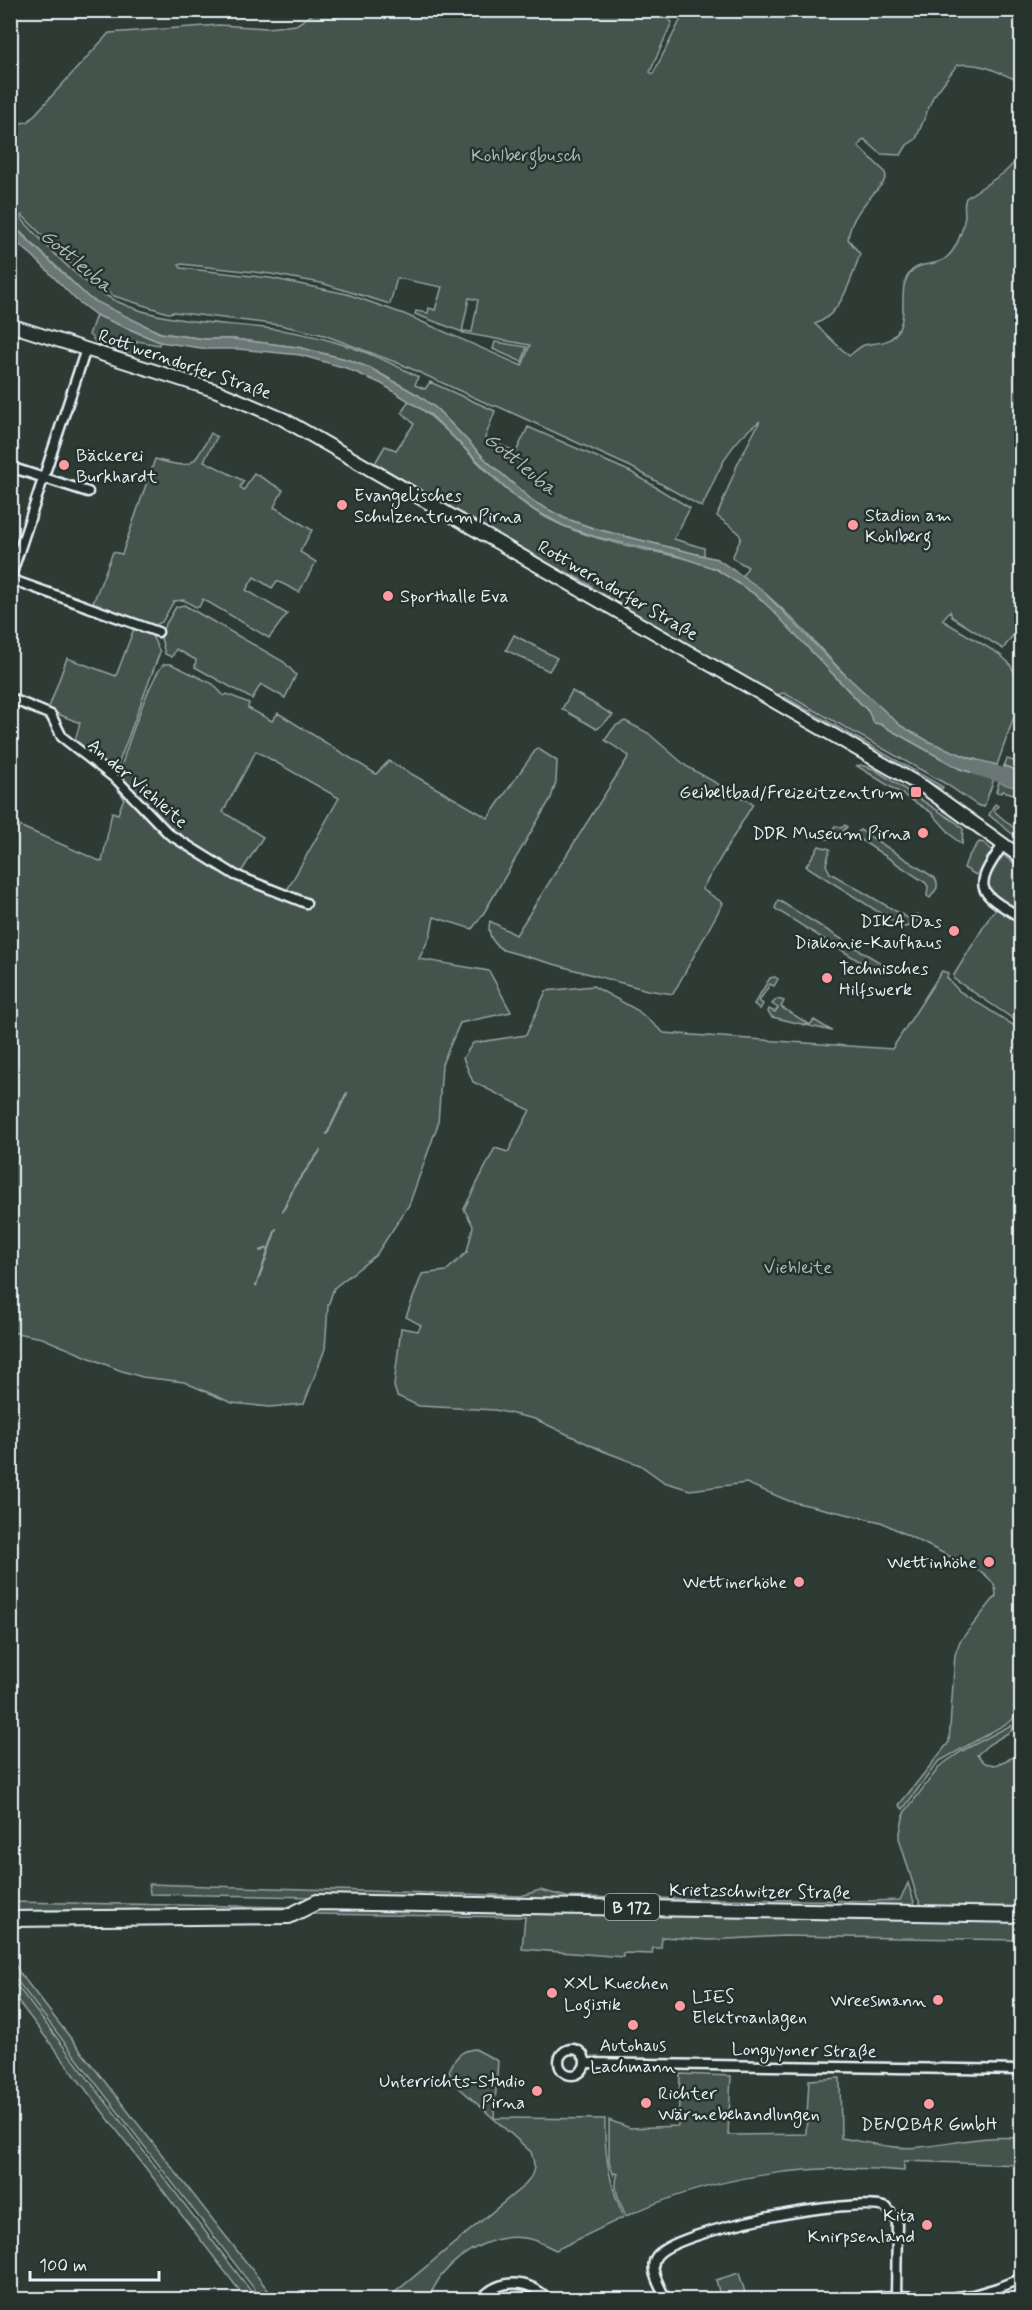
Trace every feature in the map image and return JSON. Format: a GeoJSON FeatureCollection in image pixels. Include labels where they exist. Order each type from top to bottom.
{"type":"FeatureCollection","features":[{"type":"Feature","properties":{"kind":"main road","name":"Rottwerndorfer Straße"},"geometry":{"type":"LineString","coordinates":[[10,325],[217,391],[283,419],[926,788],[1022,858]]}},
{"type":"Feature","properties":{"kind":"main road","name":"Krietzschwitzer Straße"},"geometry":{"type":"LineString","coordinates":[[10,1918],[289,1916],[317,1902],[1022,1915]]}},
{"type":"Feature","properties":{"kind":"street"},"geometry":{"type":"LineString","coordinates":[[86,349],[10,579],[158,632]]}},
{"type":"Feature","properties":{"kind":"street"},"geometry":{"type":"LineString","coordinates":[[10,467],[88,492]]}},
{"type":"Feature","properties":{"kind":"street","name":"An der Viehleite"},"geometry":{"type":"LineString","coordinates":[[10,698],[51,715],[62,737],[117,780],[169,834],[235,875],[306,903]]}},
{"type":"Feature","properties":{"kind":"street"},"geometry":{"type":"LineString","coordinates":[[1003,845],[984,873],[983,887],[993,901],[1022,918]]}},
{"type":"Feature","properties":{"kind":"street","name":"Longuyoner Straße"},"geometry":{"type":"LineString","coordinates":[[585,2063],[1022,2070]]}},
{"type":"Feature","properties":{"kind":"street"},"geometry":{"type":"LineString","coordinates":[[666,2300],[653,2267],[657,2255],[664,2250],[699,2236],[765,2218],[814,2209],[875,2205],[887,2208],[897,2221],[896,2298]]}},
{"type":"Feature","properties":{"kind":"street"},"geometry":{"type":"LineString","coordinates":[[828,2300],[948,2298],[973,2295],[1022,2278]]}},
{"type":"Feature","properties":{"kind":"street"},"geometry":{"type":"LineString","coordinates":[[480,2300],[490,2290],[500,2285],[519,2283],[535,2288],[549,2300]]}},
{"type":"Feature","properties":{"kind":"green space","name":"Kohlbergbusch"},"geometry":{"type":"Polygon","coordinates":[[[319,10],[673,11],[668,19],[672,22],[650,72],[653,74],[685,11],[1021,11],[1021,82],[982,66],[957,65],[933,97],[916,139],[907,145],[901,155],[881,154],[864,139],[858,146],[884,171],[886,176],[883,183],[856,215],[850,230],[848,239],[860,254],[844,295],[832,312],[815,324],[849,356],[864,345],[886,341],[894,336],[902,318],[904,288],[909,274],[917,267],[942,261],[950,254],[963,227],[966,198],[1005,172],[1021,156],[1021,624],[1003,649],[952,617],[950,611],[942,620],[999,654],[1009,663],[1021,683],[1021,697],[997,765],[934,745],[900,725],[859,689],[764,592],[742,576],[748,567],[732,558],[741,538],[738,532],[717,516],[738,463],[760,421],[748,430],[731,449],[702,507],[631,467],[497,406],[403,365],[324,335],[280,325],[168,313],[114,296],[88,278],[22,215],[20,217],[52,251],[90,285],[116,301],[135,309],[176,319],[281,330],[316,337],[351,348],[418,377],[415,385],[425,389],[430,382],[495,411],[485,438],[516,452],[528,427],[631,472],[690,508],[674,539],[704,548],[704,556],[596,529],[564,518],[534,502],[487,461],[437,409],[418,395],[370,368],[346,359],[297,347],[161,333],[89,298],[11,223],[10,124],[28,122],[109,33],[219,25],[267,28],[296,25],[319,10]],[[179,265],[181,268],[270,278],[347,294],[404,314],[522,366],[530,345],[463,333],[464,331],[472,332],[478,300],[469,298],[462,332],[415,314],[416,311],[428,313],[429,308],[435,310],[442,287],[397,278],[390,304],[321,283],[271,274],[179,265]]]}},
{"type":"Feature","properties":{"kind":"green space"},"geometry":{"type":"Polygon","coordinates":[[[96,315],[160,342],[159,345],[137,341],[133,357],[105,347],[104,349],[89,335],[96,315]]]}},
{"type":"Feature","properties":{"kind":"green space"},"geometry":{"type":"Polygon","coordinates":[[[495,342],[527,347],[522,362],[493,349],[495,342]]]}},
{"type":"Feature","properties":{"kind":"green space"},"geometry":{"type":"Polygon","coordinates":[[[409,400],[442,426],[502,485],[535,511],[561,525],[603,540],[699,563],[716,569],[737,581],[758,596],[796,633],[868,711],[874,722],[960,769],[994,779],[984,807],[784,693],[776,695],[591,589],[592,586],[565,571],[563,573],[375,463],[385,446],[396,450],[414,424],[402,412],[409,400]]]}},
{"type":"Feature","properties":{"kind":"green space"},"geometry":{"type":"Polygon","coordinates":[[[211,433],[217,437],[204,461],[244,481],[240,487],[244,490],[254,473],[283,490],[274,507],[312,530],[300,552],[316,562],[299,592],[277,581],[272,588],[254,577],[246,590],[287,614],[269,638],[203,599],[199,607],[184,600],[174,601],[162,622],[153,626],[93,603],[113,552],[122,554],[155,459],[185,465],[190,463],[200,453],[211,433]]]}},
{"type":"Feature","properties":{"kind":"green space"},"geometry":{"type":"Polygon","coordinates":[[[184,605],[284,662],[296,675],[285,698],[261,684],[252,699],[195,667],[196,660],[176,649],[172,657],[165,654],[160,634],[176,607],[184,605]]]}},
{"type":"Feature","properties":{"kind":"green space"},"geometry":{"type":"Polygon","coordinates":[[[135,626],[150,632],[160,652],[116,770],[111,772],[74,744],[80,723],[48,710],[67,658],[116,676],[135,626]]]}},
{"type":"Feature","properties":{"kind":"green space"},"geometry":{"type":"Polygon","coordinates":[[[514,635],[557,658],[549,671],[506,650],[514,635]]]}},
{"type":"Feature","properties":{"kind":"green space"},"geometry":{"type":"Polygon","coordinates":[[[164,664],[171,664],[213,684],[224,696],[227,694],[249,703],[248,708],[272,721],[278,713],[376,774],[389,761],[488,818],[537,748],[557,761],[556,782],[551,798],[482,916],[472,929],[434,917],[430,936],[419,959],[489,971],[511,1012],[460,1023],[442,1064],[438,1124],[409,1205],[376,1255],[334,1288],[328,1306],[325,1349],[304,1404],[269,1407],[232,1403],[184,1382],[142,1377],[119,1370],[42,1338],[11,1332],[10,822],[102,862],[112,812],[118,814],[124,798],[117,786],[163,832],[195,856],[243,880],[309,905],[310,903],[286,892],[339,798],[256,751],[223,812],[263,837],[240,874],[171,832],[119,777],[131,735],[152,684],[164,664]]]}},
{"type":"Feature","properties":{"kind":"green space"},"geometry":{"type":"Polygon","coordinates":[[[572,691],[613,715],[597,729],[562,709],[572,691]]]}},
{"type":"Feature","properties":{"kind":"green space"},"geometry":{"type":"Polygon","coordinates":[[[785,697],[943,787],[942,789],[780,698],[785,697]]]}},
{"type":"Feature","properties":{"kind":"green space"},"geometry":{"type":"Polygon","coordinates":[[[625,721],[648,733],[686,766],[753,804],[702,889],[723,903],[673,994],[647,990],[503,950],[493,941],[490,934],[490,921],[516,935],[629,756],[605,740],[615,726],[625,721]]]}},
{"type":"Feature","properties":{"kind":"green space"},"geometry":{"type":"Polygon","coordinates":[[[1007,759],[1021,763],[1021,772],[1004,766],[1007,759]]]}},
{"type":"Feature","properties":{"kind":"green space"},"geometry":{"type":"Polygon","coordinates":[[[857,766],[874,769],[957,823],[963,829],[962,844],[931,812],[857,766]]]}},
{"type":"Feature","properties":{"kind":"green space"},"geometry":{"type":"Polygon","coordinates":[[[999,782],[1021,789],[1021,796],[1003,791],[1002,793],[996,792],[999,782]]]}},
{"type":"Feature","properties":{"kind":"green space"},"geometry":{"type":"Polygon","coordinates":[[[995,804],[998,806],[994,811],[1021,834],[1021,841],[989,815],[995,804]]]}},
{"type":"Feature","properties":{"kind":"green space"},"geometry":{"type":"Polygon","coordinates":[[[845,825],[847,827],[836,838],[825,839],[835,826],[841,828],[845,825]]]}},
{"type":"Feature","properties":{"kind":"green space"},"geometry":{"type":"Polygon","coordinates":[[[860,830],[935,878],[937,888],[930,898],[927,896],[926,883],[855,836],[860,830]]]}},
{"type":"Feature","properties":{"kind":"green space"},"geometry":{"type":"Polygon","coordinates":[[[979,842],[984,843],[993,851],[992,856],[976,875],[964,868],[968,857],[979,842]]]}},
{"type":"Feature","properties":{"kind":"green space"},"geometry":{"type":"Polygon","coordinates":[[[819,846],[830,849],[826,865],[830,873],[906,917],[910,918],[917,914],[920,916],[918,919],[910,926],[902,927],[806,866],[819,846]]]}},
{"type":"Feature","properties":{"kind":"green space"},"geometry":{"type":"Polygon","coordinates":[[[1002,854],[1021,869],[1021,913],[994,898],[987,886],[988,877],[1002,854]]]}},
{"type":"Feature","properties":{"kind":"green space"},"geometry":{"type":"Polygon","coordinates":[[[778,900],[889,968],[883,972],[875,971],[777,910],[775,908],[778,900]]]}},
{"type":"Feature","properties":{"kind":"green space"},"geometry":{"type":"Polygon","coordinates":[[[997,909],[1021,922],[1021,1024],[954,979],[954,975],[992,913],[997,909]]]}},
{"type":"Feature","properties":{"kind":"green space","name":"Viehleite"},"geometry":{"type":"Polygon","coordinates":[[[942,971],[948,973],[947,978],[959,991],[1021,1030],[1022,1709],[1011,1721],[938,1762],[903,1809],[899,1805],[949,1742],[955,1655],[960,1641],[996,1596],[995,1588],[983,1573],[881,1522],[789,1501],[746,1483],[690,1490],[664,1482],[640,1465],[603,1451],[535,1419],[495,1410],[419,1406],[397,1396],[394,1386],[401,1328],[418,1331],[421,1325],[406,1317],[422,1274],[446,1271],[467,1252],[473,1226],[464,1209],[495,1148],[508,1152],[530,1110],[473,1082],[463,1058],[473,1043],[526,1035],[546,991],[593,986],[637,1010],[664,1033],[892,1049],[942,971]]]}},
{"type":"Feature","properties":{"kind":"green space"},"geometry":{"type":"Polygon","coordinates":[[[770,978],[778,979],[774,986],[770,984],[759,1001],[763,1004],[760,1009],[754,1004],[770,978]]]}},
{"type":"Feature","properties":{"kind":"green space"},"geometry":{"type":"Polygon","coordinates":[[[777,999],[784,1001],[781,1007],[810,1025],[814,1020],[832,1031],[772,1017],[768,1012],[769,1009],[775,1012],[778,1008],[772,1004],[777,999]]]}},
{"type":"Feature","properties":{"kind":"green space"},"geometry":{"type":"Polygon","coordinates":[[[1011,1725],[1013,1730],[988,1745],[977,1755],[985,1763],[995,1765],[1021,1754],[1021,1909],[923,1908],[917,1897],[899,1838],[904,1813],[940,1766],[962,1751],[1011,1725]]]}},
{"type":"Feature","properties":{"kind":"green space"},"geometry":{"type":"Polygon","coordinates":[[[908,1883],[914,1902],[911,1908],[150,1894],[149,1884],[521,1896],[540,1890],[567,1897],[871,1901],[900,1900],[908,1883]]]}},
{"type":"Feature","properties":{"kind":"green space"},"geometry":{"type":"Polygon","coordinates":[[[11,1902],[1022,1920],[1021,1940],[784,1936],[710,1940],[662,1937],[661,1948],[653,1948],[652,1954],[623,1953],[623,1957],[522,1949],[525,1917],[44,1910],[24,1917],[11,1933],[11,1902]]]}},
{"type":"Feature","properties":{"kind":"green space"},"geometry":{"type":"Polygon","coordinates":[[[11,1957],[19,1972],[275,2299],[262,2299],[11,1973],[11,1957]]]}},
{"type":"Feature","properties":{"kind":"green space"},"geometry":{"type":"Polygon","coordinates":[[[11,1978],[257,2299],[246,2299],[11,1992],[11,1978]]]}},
{"type":"Feature","properties":{"kind":"green space"},"geometry":{"type":"Polygon","coordinates":[[[475,2049],[498,2061],[494,2118],[605,2119],[608,2169],[624,2217],[556,2250],[534,2240],[521,2238],[496,2240],[484,2244],[461,2257],[451,2266],[440,2278],[428,2299],[387,2299],[526,2184],[533,2172],[534,2161],[531,2152],[454,2083],[449,2071],[453,2062],[462,2053],[475,2049]]]}},
{"type":"Feature","properties":{"kind":"green space"},"geometry":{"type":"Polygon","coordinates":[[[680,2074],[731,2076],[728,2135],[806,2134],[809,2080],[840,2078],[841,2138],[910,2148],[981,2139],[1018,2138],[1019,2080],[1021,2080],[1021,2165],[904,2161],[904,2171],[833,2169],[762,2175],[693,2191],[626,2216],[616,2190],[618,2174],[615,2173],[614,2176],[609,2162],[609,2120],[630,2128],[678,2126],[680,2074]]]}},
{"type":"Feature","properties":{"kind":"green space"},"geometry":{"type":"Polygon","coordinates":[[[739,2273],[747,2299],[721,2299],[716,2280],[739,2273]]]}},
{"type":"Feature","properties":{"kind":"shaded area"},"geometry":{"type":"Polygon","coordinates":[[[10,223],[89,298],[160,333],[297,347],[346,359],[370,368],[418,395],[437,409],[487,461],[534,502],[564,518],[596,529],[717,559],[761,589],[841,671],[901,726],[930,742],[972,759],[997,765],[994,779],[960,769],[880,724],[874,723],[868,711],[772,610],[756,595],[716,569],[675,555],[596,537],[564,526],[536,511],[516,497],[431,415],[382,384],[346,368],[300,355],[238,349],[208,349],[160,342],[96,315],[76,300],[33,256],[11,238],[10,223]]]}},
{"type":"Feature","properties":{"kind":"shaded area"},"geometry":{"type":"Polygon","coordinates":[[[1004,766],[1021,772],[1021,789],[999,782],[1004,766]]]}},
{"type":"Feature","properties":{"kind":"waterway","name":"Gottleuba"},"geometry":{"type":"LineString","coordinates":[[977,768],[1022,781]]}},
{"type":"Feature","properties":{"kind":"waterway"},"geometry":{"type":"LineString","coordinates":[[327,1134],[347,1093]]}},
{"type":"Feature","properties":{"kind":"waterway"},"geometry":{"type":"LineString","coordinates":[[283,1211],[295,1185],[320,1151]]}},
{"type":"Feature","properties":{"kind":"waterway"},"geometry":{"type":"LineString","coordinates":[[256,1286],[276,1229]]}},
{"type":"Feature","properties":{"kind":"waterway"},"geometry":{"type":"LineString","coordinates":[[260,1251],[268,1248]]}},
{"type":"Feature","properties":{"kind":"place","name":"Bäckerei Burkhardt"},"geometry":{"type":"Point","coordinates":[64,465]}},
{"type":"Feature","properties":{"kind":"place","name":"Evangelisches Schulzentrum Pirna"},"geometry":{"type":"Point","coordinates":[342,505]}},
{"type":"Feature","properties":{"kind":"place","name":"Stadion am Kohlberg"},"geometry":{"type":"Point","coordinates":[853,525]}},
{"type":"Feature","properties":{"kind":"place","name":"Sporthalle Eva"},"geometry":{"type":"Point","coordinates":[388,596]}},
{"type":"Feature","properties":{"kind":"place","name":"Geibeltbad/Freizeitzentrum"},"geometry":{"type":"Point","coordinates":[916,792]}},
{"type":"Feature","properties":{"kind":"place","name":"DDR Museum Pirna"},"geometry":{"type":"Point","coordinates":[923,833]}},
{"type":"Feature","properties":{"kind":"place","name":"DIKA Das Diakonie-Kaufhaus"},"geometry":{"type":"Point","coordinates":[954,931]}},
{"type":"Feature","properties":{"kind":"place","name":"Technisches Hilfswerk"},"geometry":{"type":"Point","coordinates":[827,978]}},
{"type":"Feature","properties":{"kind":"place","name":"Wettinhöhe"},"geometry":{"type":"Point","coordinates":[989,1562]}},
{"type":"Feature","properties":{"kind":"place","name":"Wettinerhöhe"},"geometry":{"type":"Point","coordinates":[799,1582]}},
{"type":"Feature","properties":{"kind":"place","name":"XXL Kuechen Logistik"},"geometry":{"type":"Point","coordinates":[552,1993]}},
{"type":"Feature","properties":{"kind":"place","name":"Wreesmann"},"geometry":{"type":"Point","coordinates":[938,2000]}},
{"type":"Feature","properties":{"kind":"place","name":"LIES Elektroanlagen"},"geometry":{"type":"Point","coordinates":[680,2006]}},
{"type":"Feature","properties":{"kind":"place","name":"Autohaus Lachmann"},"geometry":{"type":"Point","coordinates":[633,2025]}},
{"type":"Feature","properties":{"kind":"place","name":"Unterrichts-Studio Pirna"},"geometry":{"type":"Point","coordinates":[537,2091]}},
{"type":"Feature","properties":{"kind":"place","name":"Richter Wärmebehandlungen"},"geometry":{"type":"Point","coordinates":[646,2103]}},
{"type":"Feature","properties":{"kind":"place","name":"DENQBAR GmbH"},"geometry":{"type":"Point","coordinates":[929,2104]}},
{"type":"Feature","properties":{"kind":"place","name":"Kita Knirpsenland"},"geometry":{"type":"Point","coordinates":[927,2225]}}]}
